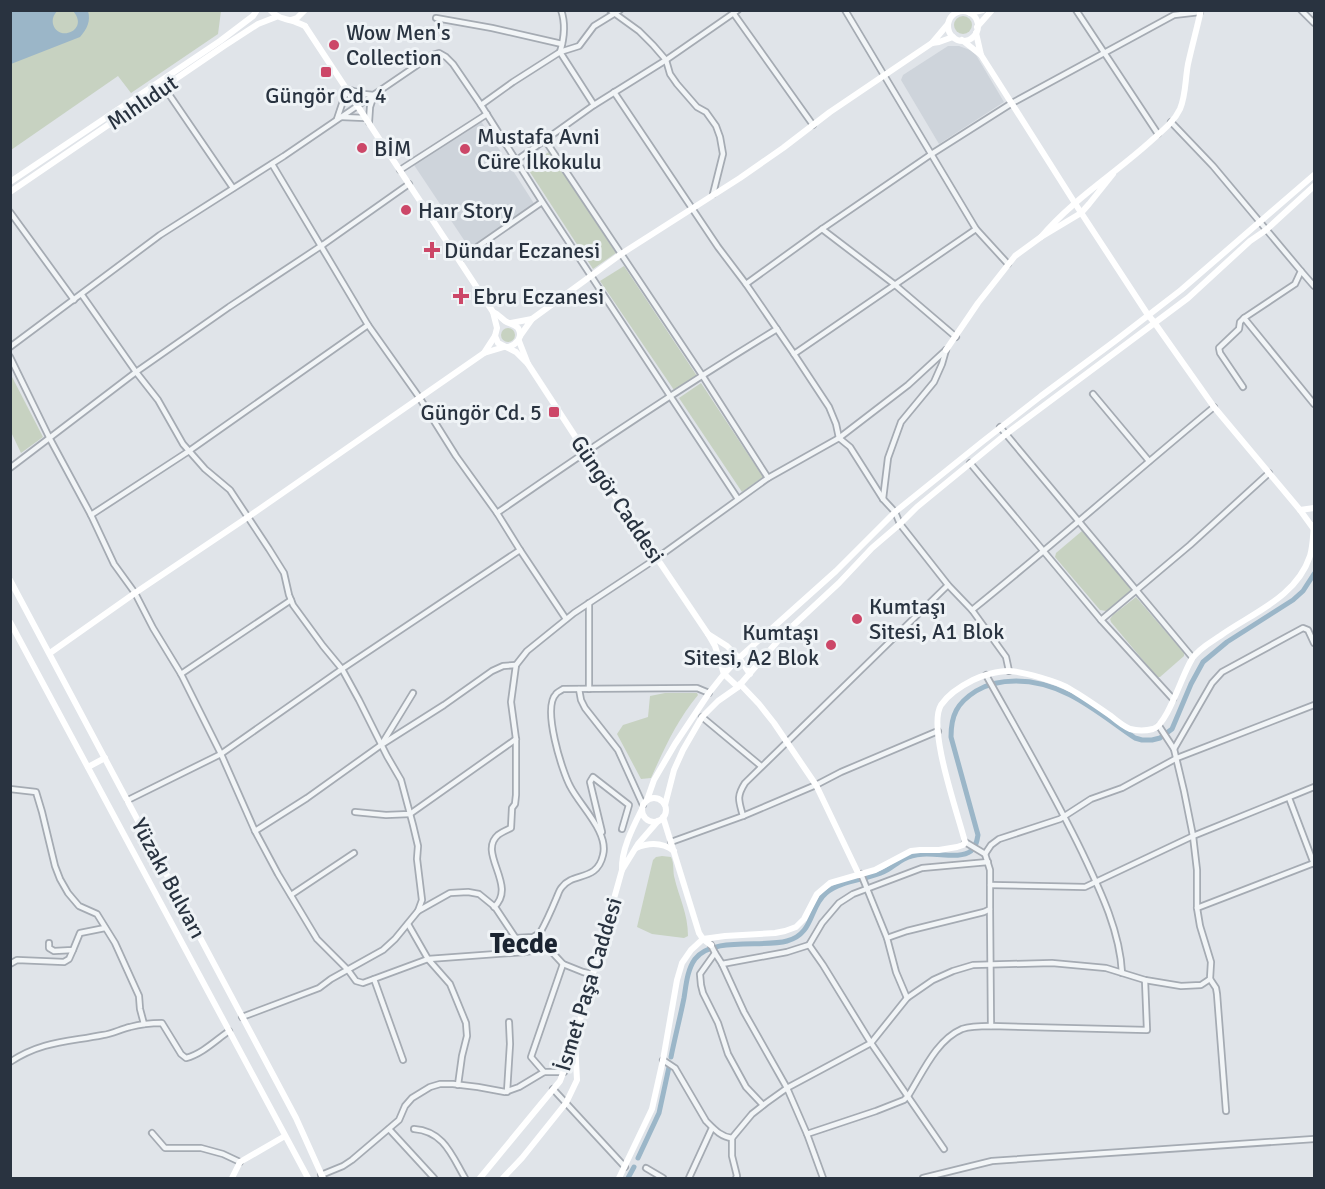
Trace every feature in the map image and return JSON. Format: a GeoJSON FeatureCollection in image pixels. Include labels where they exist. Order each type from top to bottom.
{"type":"FeatureCollection","features":[{"type":"Feature","properties":{"kind":"main road","name":"Mıhlıdut"},"geometry":{"type":"LineString","coordinates":[[10,182],[220,41],[253,16],[257,10]]}},
{"type":"Feature","properties":{"kind":"main road"},"geometry":{"type":"LineString","coordinates":[[270,10],[276,17],[283,20],[297,18],[306,10]]}},
{"type":"Feature","properties":{"kind":"main road"},"geometry":{"type":"LineString","coordinates":[[305,26],[306,10]]}},
{"type":"Feature","properties":{"kind":"main road"},"geometry":{"type":"LineString","coordinates":[[619,1179],[652,1108],[677,980],[682,963],[691,950],[703,939],[775,933],[796,927],[804,919],[816,894],[830,882],[862,877],[911,851],[957,848],[963,845],[965,842],[948,782],[936,725],[940,706],[949,696],[978,677],[1009,671],[1068,687],[1127,728],[1140,731],[1160,729],[1192,657],[1292,587],[1310,557],[1314,526],[1214,407],[1148,315],[981,55],[962,40],[954,37],[949,30],[948,10]]}},
{"type":"Feature","properties":{"kind":"main road"},"geometry":{"type":"LineString","coordinates":[[50,653],[484,353],[513,346],[532,319],[621,254],[740,178],[932,43],[955,13],[983,10]]}},
{"type":"Feature","properties":{"kind":"main road"},"geometry":{"type":"LineString","coordinates":[[962,40],[969,39],[992,10]]}},
{"type":"Feature","properties":{"kind":"main road"},"geometry":{"type":"LineString","coordinates":[[1041,237],[1074,203],[1113,174],[1172,122],[1185,95],[1188,66],[1201,11]]}},
{"type":"Feature","properties":{"kind":"main road"},"geometry":{"type":"LineString","coordinates":[[966,12],[975,19],[981,55]]}},
{"type":"Feature","properties":{"kind":"main road","name":"Mıhlıdut"},"geometry":{"type":"LineString","coordinates":[[10,192],[258,24],[276,17]]}},
{"type":"Feature","properties":{"kind":"main road"},"geometry":{"type":"LineString","coordinates":[[290,20],[305,26],[493,312],[497,328],[495,336],[484,353]]}},
{"type":"Feature","properties":{"kind":"main road"},"geometry":{"type":"LineString","coordinates":[[932,43],[954,37]]}},
{"type":"Feature","properties":{"kind":"main road"},"geometry":{"type":"LineString","coordinates":[[946,350],[978,303],[1015,256],[1081,213],[1113,174]]}},
{"type":"Feature","properties":{"kind":"main road"},"geometry":{"type":"LineString","coordinates":[[622,870],[622,861],[633,829],[660,770],[723,674],[836,571],[895,512],[1000,427],[1181,290],[1314,176]]}},
{"type":"Feature","properties":{"kind":"main road"},"geometry":{"type":"LineString","coordinates":[[622,870],[644,836],[666,813],[665,805],[674,771],[702,717],[718,701],[739,686],[783,635],[839,583],[872,548],[969,463],[1188,297],[1314,186]]}},
{"type":"Feature","properties":{"kind":"main road"},"geometry":{"type":"LineString","coordinates":[[493,312],[518,328],[519,339],[528,364]]}},
{"type":"Feature","properties":{"kind":"main road"},"geometry":{"type":"LineString","coordinates":[[497,328],[500,325],[532,319]]}},
{"type":"Feature","properties":{"kind":"main road"},"geometry":{"type":"LineString","coordinates":[[495,336],[498,343],[528,364]]}},
{"type":"Feature","properties":{"kind":"main road","name":"Güngör Caddesi"},"geometry":{"type":"LineString","coordinates":[[528,364],[708,634]]}},
{"type":"Feature","properties":{"kind":"main road"},"geometry":{"type":"LineString","coordinates":[[1300,510],[1314,508]]}},
{"type":"Feature","properties":{"kind":"main road","name":"Yüzakı Bulvarı"},"geometry":{"type":"LineString","coordinates":[[10,580],[296,1118],[322,1177]]}},
{"type":"Feature","properties":{"kind":"main road","name":"Yüzakı Bulvarı"},"geometry":{"type":"LineString","coordinates":[[10,622],[308,1179]]}},
{"type":"Feature","properties":{"kind":"main road"},"geometry":{"type":"LineString","coordinates":[[708,634],[727,646],[750,674]]}},
{"type":"Feature","properties":{"kind":"main road"},"geometry":{"type":"LineString","coordinates":[[708,634],[716,646],[723,674],[759,704],[816,785],[862,877]]}},
{"type":"Feature","properties":{"kind":"main road"},"geometry":{"type":"LineString","coordinates":[[88,767],[105,758]]}},
{"type":"Feature","properties":{"kind":"main road"},"geometry":{"type":"LineString","coordinates":[[661,819],[654,822],[647,819],[642,813],[644,805],[656,798],[665,805]]}},
{"type":"Feature","properties":{"kind":"main road"},"geometry":{"type":"LineString","coordinates":[[661,819],[675,852],[699,933],[713,950]]}},
{"type":"Feature","properties":{"kind":"main road"},"geometry":{"type":"LineString","coordinates":[[636,848],[644,844],[660,844],[668,846],[675,852]]}},
{"type":"Feature","properties":{"kind":"main road","name":"İsmet Paşa Caddesi"},"geometry":{"type":"LineString","coordinates":[[480,1179],[560,1081],[575,1037],[622,870]]}},
{"type":"Feature","properties":{"kind":"main road"},"geometry":{"type":"LineString","coordinates":[[503,1179],[566,1103],[577,1080],[575,1037]]}},
{"type":"Feature","properties":{"kind":"main road"},"geometry":{"type":"LineString","coordinates":[[232,1179],[240,1162],[285,1136]]}},
{"type":"Feature","properties":{"kind":"street"},"geometry":{"type":"LineString","coordinates":[[561,10],[564,24],[560,52],[594,105]]}},
{"type":"Feature","properties":{"kind":"street"},"geometry":{"type":"LineString","coordinates":[[610,10],[639,31],[666,60],[670,74],[677,84],[697,107],[706,112],[716,126],[723,154],[713,194]]}},
{"type":"Feature","properties":{"kind":"street"},"geometry":{"type":"LineString","coordinates":[[482,105],[560,52],[579,46],[594,26],[620,10]]}},
{"type":"Feature","properties":{"kind":"street"},"geometry":{"type":"LineString","coordinates":[[845,10],[976,229],[1008,264]]}},
{"type":"Feature","properties":{"kind":"street"},"geometry":{"type":"LineString","coordinates":[[1076,10],[1158,134]]}},
{"type":"Feature","properties":{"kind":"street"},"geometry":{"type":"LineString","coordinates":[[1301,10],[1314,23]]}},
{"type":"Feature","properties":{"kind":"street"},"geometry":{"type":"LineString","coordinates":[[746,284],[930,155],[1012,103],[1174,15],[1201,11]]}},
{"type":"Feature","properties":{"kind":"street"},"geometry":{"type":"LineString","coordinates":[[517,160],[594,105],[666,60],[736,12],[813,125]]}},
{"type":"Feature","properties":{"kind":"street"},"geometry":{"type":"LineString","coordinates":[[436,18],[562,44]]}},
{"type":"Feature","properties":{"kind":"street"},"geometry":{"type":"LineString","coordinates":[[10,347],[160,235],[272,164],[432,55],[439,53],[453,64],[482,105],[542,202],[738,499]]}},
{"type":"Feature","properties":{"kind":"street"},"geometry":{"type":"LineString","coordinates":[[164,87],[233,188]]}},
{"type":"Feature","properties":{"kind":"street"},"geometry":{"type":"LineString","coordinates":[[339,118],[347,89],[374,95]]}},
{"type":"Feature","properties":{"kind":"street"},"geometry":{"type":"LineString","coordinates":[[614,92],[829,407],[839,438],[850,447],[883,499],[895,512],[900,524],[948,585],[972,610],[1006,657],[1009,671]]}},
{"type":"Feature","properties":{"kind":"street"},"geometry":{"type":"LineString","coordinates":[[339,118],[368,120],[374,95]]}},
{"type":"Feature","properties":{"kind":"street"},"geometry":{"type":"LineString","coordinates":[[400,170],[487,114]]}},
{"type":"Feature","properties":{"kind":"street"},"geometry":{"type":"LineString","coordinates":[[1172,122],[1213,166],[1314,286]]}},
{"type":"Feature","properties":{"kind":"street"},"geometry":{"type":"LineString","coordinates":[[545,140],[768,478]]}},
{"type":"Feature","properties":{"kind":"street"},"geometry":{"type":"LineString","coordinates":[[272,164],[368,326],[419,397],[566,619]]}},
{"type":"Feature","properties":{"kind":"street"},"geometry":{"type":"LineString","coordinates":[[10,468],[136,372],[410,184]]}},
{"type":"Feature","properties":{"kind":"street"},"geometry":{"type":"LineString","coordinates":[[460,259],[542,202]]}},
{"type":"Feature","properties":{"kind":"street"},"geometry":{"type":"LineString","coordinates":[[10,212],[74,300]]}},
{"type":"Feature","properties":{"kind":"street"},"geometry":{"type":"LineString","coordinates":[[822,229],[894,284],[956,337]]}},
{"type":"Feature","properties":{"kind":"street"},"geometry":{"type":"LineString","coordinates":[[794,354],[976,229]]}},
{"type":"Feature","properties":{"kind":"street"},"geometry":{"type":"LineString","coordinates":[[1243,387],[1219,348],[1239,330],[1240,322],[1244,318],[1295,284],[1301,271]]}},
{"type":"Feature","properties":{"kind":"street"},"geometry":{"type":"LineString","coordinates":[[82,295],[158,400],[183,444],[230,490],[284,573],[291,600],[322,646],[342,669],[400,780],[418,846],[417,859],[422,900],[418,911],[408,924],[383,950],[319,988],[242,1017]]}},
{"type":"Feature","properties":{"kind":"street"},"geometry":{"type":"LineString","coordinates":[[1244,318],[1273,355],[1312,397],[1314,404]]}},
{"type":"Feature","properties":{"kind":"street"},"geometry":{"type":"LineString","coordinates":[[91,515],[189,451],[368,326]]}},
{"type":"Feature","properties":{"kind":"street"},"geometry":{"type":"LineString","coordinates":[[497,513],[670,396],[777,329]]}},
{"type":"Feature","properties":{"kind":"street"},"geometry":{"type":"LineString","coordinates":[[494,907],[500,902],[503,887],[492,856],[493,842],[498,835],[511,828],[512,808],[516,795],[516,739],[512,702],[516,665],[527,651],[566,619],[657,558],[768,478],[839,438],[908,385],[946,350]]}},
{"type":"Feature","properties":{"kind":"street"},"geometry":{"type":"LineString","coordinates":[[883,499],[888,458],[901,422],[934,382],[946,350]]}},
{"type":"Feature","properties":{"kind":"street"},"geometry":{"type":"LineString","coordinates":[[10,357],[114,564],[135,593],[181,674],[221,754],[255,831],[317,939],[359,983],[428,959],[544,950],[551,951],[564,964],[592,974]]}},
{"type":"Feature","properties":{"kind":"street"},"geometry":{"type":"LineString","coordinates":[[1093,394],[1149,461]]}},
{"type":"Feature","properties":{"kind":"street"},"geometry":{"type":"LineString","coordinates":[[972,610],[1044,552],[1214,407]]}},
{"type":"Feature","properties":{"kind":"street"},"geometry":{"type":"LineString","coordinates":[[1000,427],[1192,657]]}},
{"type":"Feature","properties":{"kind":"street"},"geometry":{"type":"LineString","coordinates":[[969,463],[1101,620],[1173,699]]}},
{"type":"Feature","properties":{"kind":"street"},"geometry":{"type":"LineString","coordinates":[[1101,620],[1190,545],[1269,473]]}},
{"type":"Feature","properties":{"kind":"street"},"geometry":{"type":"LineString","coordinates":[[128,800],[221,754],[342,669],[520,550]]}},
{"type":"Feature","properties":{"kind":"street"},"geometry":{"type":"LineString","coordinates":[[743,816],[739,792],[745,783],[948,585]]}},
{"type":"Feature","properties":{"kind":"street"},"geometry":{"type":"LineString","coordinates":[[181,674],[291,600]]}},
{"type":"Feature","properties":{"kind":"street"},"geometry":{"type":"LineString","coordinates":[[589,603],[589,689]]}},
{"type":"Feature","properties":{"kind":"street"},"geometry":{"type":"LineString","coordinates":[[1174,749],[1212,683],[1222,672],[1303,628],[1308,630],[1314,643]]}},
{"type":"Feature","properties":{"kind":"street"},"geometry":{"type":"LineString","coordinates":[[255,831],[492,671],[503,666],[516,665]]}},
{"type":"Feature","properties":{"kind":"street"},"geometry":{"type":"LineString","coordinates":[[986,675],[1064,816],[1096,882],[1116,936],[1122,973]]}},
{"type":"Feature","properties":{"kind":"street"},"geometry":{"type":"LineString","coordinates":[[603,838],[570,786],[556,745],[551,717],[552,700],[556,693],[563,689],[697,688],[709,693]]}},
{"type":"Feature","properties":{"kind":"street"},"geometry":{"type":"LineString","coordinates":[[579,689],[585,708],[618,750],[644,805]]}},
{"type":"Feature","properties":{"kind":"street"},"geometry":{"type":"LineString","coordinates":[[381,745],[413,693]]}},
{"type":"Feature","properties":{"kind":"street"},"geometry":{"type":"LineString","coordinates":[[985,854],[999,839],[1060,819],[1091,799],[1122,788],[1176,758],[1314,705]]}},
{"type":"Feature","properties":{"kind":"street"},"geometry":{"type":"LineString","coordinates":[[702,717],[761,766]]}},
{"type":"Feature","properties":{"kind":"street"},"geometry":{"type":"LineString","coordinates":[[1160,729],[1174,749],[1192,836],[1197,870],[1197,908],[1211,962],[1210,979],[1217,994],[1226,1111]]}},
{"type":"Feature","properties":{"kind":"street"},"geometry":{"type":"LineString","coordinates":[[671,842],[743,816],[938,731]]}},
{"type":"Feature","properties":{"kind":"street"},"geometry":{"type":"LineString","coordinates":[[355,812],[386,815],[410,814],[516,739]]}},
{"type":"Feature","properties":{"kind":"street"},"geometry":{"type":"LineString","coordinates":[[516,938],[533,937],[540,933],[562,885],[572,879],[585,876],[597,868],[603,855],[603,838],[590,782],[593,777],[628,805],[622,829]]}},
{"type":"Feature","properties":{"kind":"street"},"geometry":{"type":"LineString","coordinates":[[990,885],[1085,887],[1192,836],[1314,787]]}},
{"type":"Feature","properties":{"kind":"street"},"geometry":{"type":"LineString","coordinates":[[10,789],[36,792],[60,879],[68,893],[80,906],[97,914],[115,943],[139,996],[144,1024]]}},
{"type":"Feature","properties":{"kind":"street"},"geometry":{"type":"LineString","coordinates":[[1197,908],[1314,864],[1289,798]]}},
{"type":"Feature","properties":{"kind":"street"},"geometry":{"type":"LineString","coordinates":[[965,842],[985,854],[990,870],[991,1026]]}},
{"type":"Feature","properties":{"kind":"street"},"geometry":{"type":"LineString","coordinates":[[291,895],[354,853]]}},
{"type":"Feature","properties":{"kind":"street"},"geometry":{"type":"LineString","coordinates":[[722,964],[787,952],[809,945],[822,923],[839,903],[867,888],[922,868],[988,862]]}},
{"type":"Feature","properties":{"kind":"street"},"geometry":{"type":"LineString","coordinates":[[862,877],[887,938],[896,972],[907,998]]}},
{"type":"Feature","properties":{"kind":"street"},"geometry":{"type":"LineString","coordinates":[[418,911],[450,893],[479,894],[494,907],[525,952]]}},
{"type":"Feature","properties":{"kind":"street"},"geometry":{"type":"LineString","coordinates":[[887,938],[990,909]]}},
{"type":"Feature","properties":{"kind":"street"},"geometry":{"type":"LineString","coordinates":[[408,924],[428,959],[450,984],[466,1023],[467,1036],[458,1085]]}},
{"type":"Feature","properties":{"kind":"street"},"geometry":{"type":"LineString","coordinates":[[10,964],[17,960],[64,962],[69,959],[80,933],[105,928]]}},
{"type":"Feature","properties":{"kind":"street"},"geometry":{"type":"LineString","coordinates":[[48,943],[49,948],[54,951],[73,950]]}},
{"type":"Feature","properties":{"kind":"street"},"geometry":{"type":"LineString","coordinates":[[809,945],[871,1043],[944,1149]]}},
{"type":"Feature","properties":{"kind":"street"},"geometry":{"type":"LineString","coordinates":[[763,1105],[746,1087],[736,1070],[701,986],[700,974],[713,950],[744,1012],[787,1088],[823,1179]]}},
{"type":"Feature","properties":{"kind":"street"},"geometry":{"type":"LineString","coordinates":[[736,1179],[732,1138],[752,1114],[787,1088],[871,1043],[907,998],[933,980],[953,971],[973,965],[1052,963],[1106,968],[1145,980],[1181,986],[1201,985],[1210,979]]}},
{"type":"Feature","properties":{"kind":"street"},"geometry":{"type":"LineString","coordinates":[[544,1072],[531,1057],[564,964]]}},
{"type":"Feature","properties":{"kind":"street"},"geometry":{"type":"LineString","coordinates":[[374,979],[403,1060]]}},
{"type":"Feature","properties":{"kind":"street"},"geometry":{"type":"LineString","coordinates":[[807,1134],[904,1100],[950,1035],[969,1028],[991,1026],[1146,1030],[1145,980]]}},
{"type":"Feature","properties":{"kind":"street"},"geometry":{"type":"LineString","coordinates":[[507,1092],[509,1022]]}},
{"type":"Feature","properties":{"kind":"street"},"geometry":{"type":"LineString","coordinates":[[10,1062],[46,1044],[104,1035],[132,1026],[162,1023],[181,1054],[186,1058],[229,1031]]}},
{"type":"Feature","properties":{"kind":"street"},"geometry":{"type":"LineString","coordinates":[[663,1060],[675,1068],[712,1128],[724,1137],[732,1138]]}},
{"type":"Feature","properties":{"kind":"street"},"geometry":{"type":"LineString","coordinates":[[322,1177],[343,1166],[389,1129],[399,1120],[405,1106],[412,1098],[430,1088],[440,1084],[507,1092],[544,1072],[564,1072]]}},
{"type":"Feature","properties":{"kind":"street"},"geometry":{"type":"LineString","coordinates":[[553,1089],[625,1167]]}},
{"type":"Feature","properties":{"kind":"street"},"geometry":{"type":"LineString","coordinates":[[689,1179],[712,1128]]}},
{"type":"Feature","properties":{"kind":"street"},"geometry":{"type":"LineString","coordinates":[[389,1129],[434,1179]]}},
{"type":"Feature","properties":{"kind":"street"},"geometry":{"type":"LineString","coordinates":[[414,1129],[426,1130],[446,1145],[465,1179]]}},
{"type":"Feature","properties":{"kind":"street"},"geometry":{"type":"LineString","coordinates":[[152,1133],[165,1148],[201,1148],[240,1162]]}},
{"type":"Feature","properties":{"kind":"street"},"geometry":{"type":"LineString","coordinates":[[923,1179],[992,1161],[1314,1140]]}},
{"type":"Feature","properties":{"kind":"street"},"geometry":{"type":"LineString","coordinates":[[646,1168],[663,1179]]}},
{"type":"Feature","properties":{"kind":"shaded area"},"geometry":{"type":"Polygon","coordinates":[[[948,46],[959,46],[976,55],[1004,102],[939,144],[901,80],[903,75],[948,46]]]}},
{"type":"Feature","properties":{"kind":"shaded area"},"geometry":{"type":"Polygon","coordinates":[[[481,121],[535,205],[470,249],[414,165],[481,121]]]}},
{"type":"Feature","properties":{"kind":"green space"},"geometry":{"type":"Polygon","coordinates":[[[11,11],[221,11],[218,34],[131,93],[118,76],[11,150],[11,11]]]}},
{"type":"Feature","properties":{"kind":"green space"},"geometry":{"type":"Polygon","coordinates":[[[959,16],[967,16],[972,21],[970,32],[959,34],[954,29],[954,21],[959,16]]]}},
{"type":"Feature","properties":{"kind":"green space"},"geometry":{"type":"Polygon","coordinates":[[[549,152],[616,253],[593,269],[526,166],[549,152]]]}},
{"type":"Feature","properties":{"kind":"green space"},"geometry":{"type":"Polygon","coordinates":[[[624,266],[697,376],[674,390],[600,281],[624,266]]]}},
{"type":"Feature","properties":{"kind":"green space"},"geometry":{"type":"Polygon","coordinates":[[[505,328],[511,328],[515,335],[511,342],[505,342],[501,338],[501,332],[505,328]]]}},
{"type":"Feature","properties":{"kind":"green space"},"geometry":{"type":"Polygon","coordinates":[[[10,373],[43,437],[21,453],[11,432],[10,373]]]}},
{"type":"Feature","properties":{"kind":"green space"},"geometry":{"type":"Polygon","coordinates":[[[701,383],[763,477],[742,492],[679,398],[701,383]]]}},
{"type":"Feature","properties":{"kind":"green space"},"geometry":{"type":"Polygon","coordinates":[[[1082,531],[1131,591],[1106,611],[1100,610],[1055,557],[1056,553],[1082,531]]]}},
{"type":"Feature","properties":{"kind":"green space"},"geometry":{"type":"Polygon","coordinates":[[[1136,597],[1184,653],[1184,656],[1160,677],[1157,677],[1110,619],[1136,597]]]}},
{"type":"Feature","properties":{"kind":"green space"},"geometry":{"type":"Polygon","coordinates":[[[665,693],[697,693],[698,695],[677,725],[651,778],[641,779],[617,734],[623,725],[648,717],[650,696],[665,693]]]}},
{"type":"Feature","properties":{"kind":"green space"},"geometry":{"type":"Polygon","coordinates":[[[662,856],[671,857],[673,862],[674,876],[687,920],[688,936],[684,938],[652,934],[637,927],[653,860],[662,856]]]}},
{"type":"Feature","properties":{"kind":"water"},"geometry":{"type":"Polygon","coordinates":[[[11,10],[57,11],[53,24],[61,33],[71,32],[78,24],[73,11],[88,11],[89,22],[80,37],[11,64],[11,10]]]}},
{"type":"Feature","properties":{"kind":"waterway"},"geometry":{"type":"LineString","coordinates":[[671,1057],[692,963],[703,952],[725,945],[777,943],[796,938],[807,926],[821,899],[832,889],[884,872],[913,856],[957,855],[965,854],[973,849],[978,835],[951,737],[956,710],[969,696],[995,683],[1033,682],[1050,686],[1080,700],[1135,738],[1142,740],[1160,738],[1172,729],[1203,662],[1227,642],[1293,600],[1303,591],[1314,574]]}},
{"type":"Feature","properties":{"kind":"waterway"},"geometry":{"type":"LineString","coordinates":[[638,1158],[659,1113],[669,1067]]}},
{"type":"Feature","properties":{"kind":"waterway"},"geometry":{"type":"LineString","coordinates":[[628,1178],[634,1167]]}},
{"type":"Feature","properties":{"kind":"place","name":"Wow Men's Collection"},"geometry":{"type":"Point","coordinates":[334,45]}},
{"type":"Feature","properties":{"kind":"place","name":"Güngör Cd. 4"},"geometry":{"type":"Point","coordinates":[326,72]}},
{"type":"Feature","properties":{"kind":"place","name":"BİM"},"geometry":{"type":"Point","coordinates":[362,148]}},
{"type":"Feature","properties":{"kind":"place","name":"Mustafa Avni Cüre İlkokulu"},"geometry":{"type":"Point","coordinates":[465,149]}},
{"type":"Feature","properties":{"kind":"place","name":"Haır Story"},"geometry":{"type":"Point","coordinates":[406,210]}},
{"type":"Feature","properties":{"kind":"place","name":"Dündar Eczanesi"},"geometry":{"type":"Point","coordinates":[432,250]}},
{"type":"Feature","properties":{"kind":"place","name":"Ebru Eczanesi"},"geometry":{"type":"Point","coordinates":[461,296]}},
{"type":"Feature","properties":{"kind":"place","name":"Güngör Cd. 5"},"geometry":{"type":"Point","coordinates":[554,412]}},
{"type":"Feature","properties":{"kind":"place","name":"Kumtaşı Sitesi, A1 Blok"},"geometry":{"type":"Point","coordinates":[857,619]}},
{"type":"Feature","properties":{"kind":"place","name":"Kumtaşı Sitesi, A2 Blok"},"geometry":{"type":"Point","coordinates":[831,645]}},
{"type":"Feature","properties":{"kind":"district","name":"Tecde"},"geometry":{"type":"Point","coordinates":[524,943]}}]}
